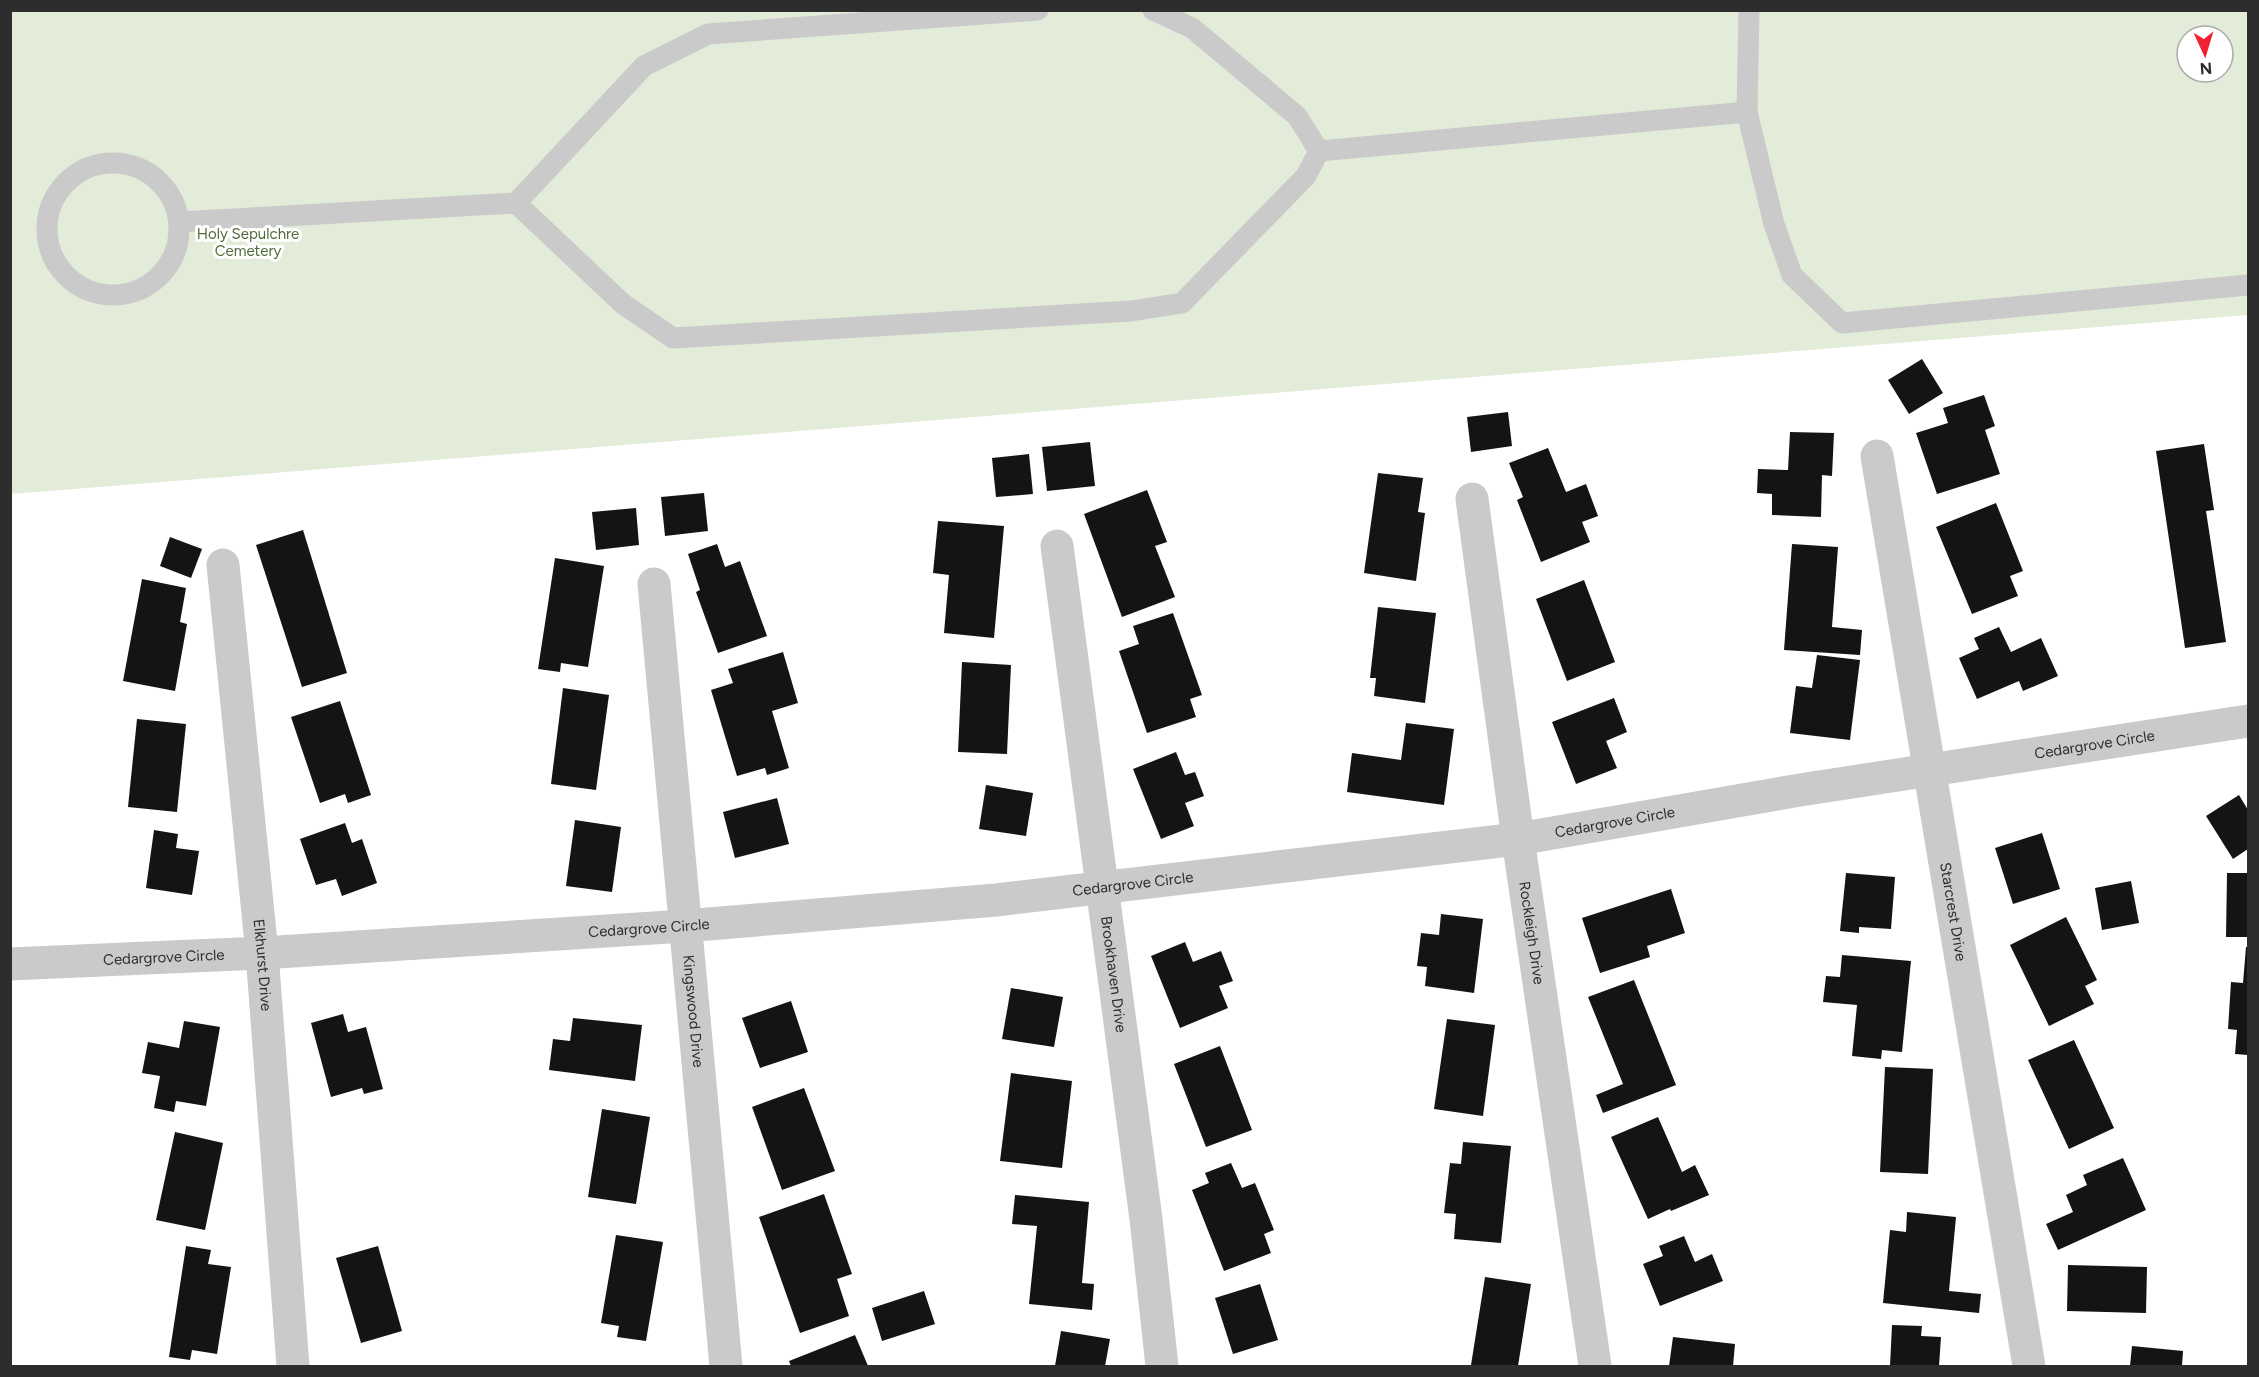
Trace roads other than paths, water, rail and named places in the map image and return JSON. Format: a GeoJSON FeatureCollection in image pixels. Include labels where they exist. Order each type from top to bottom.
{"type":"FeatureCollection","features":[{"type":"Feature","properties":{"kind":"street","name":"Starcrest Drive"},"geometry":{"type":"LineString","coordinates":[[1876,456],[2029,1366]]}},
{"type":"Feature","properties":{"kind":"street","name":"Rockleigh Drive"},"geometry":{"type":"LineString","coordinates":[[1472,499],[1518,839],[1594,1366]]}},
{"type":"Feature","properties":{"kind":"street","name":"Brookhaven Drive"},"geometry":{"type":"LineString","coordinates":[[1057,546],[1146,1219],[1162,1366]]}},
{"type":"Feature","properties":{"kind":"street","name":"Elkhurst Drive"},"geometry":{"type":"LineString","coordinates":[[223,565],[262,953],[293,1366]]}},
{"type":"Feature","properties":{"kind":"street","name":"Kingswood Drive"},"geometry":{"type":"LineString","coordinates":[[654,585],[726,1366]]}},
{"type":"Feature","properties":{"kind":"street","name":"Cedargrove Circle"},"geometry":{"type":"LineString","coordinates":[[10,964],[262,953],[685,926],[996,900],[1518,839],[1800,790],[2248,721]]}},
{"type":"Feature","properties":{"kind":"lane"},"geometry":{"type":"LineString","coordinates":[[179,222],[516,203],[644,66],[708,34],[1038,10]]}},
{"type":"Feature","properties":{"kind":"lane"},"geometry":{"type":"LineString","coordinates":[[1153,10],[1192,28],[1297,116],[1319,151]]}},
{"type":"Feature","properties":{"kind":"lane"},"geometry":{"type":"LineString","coordinates":[[1749,10],[1747,112],[1774,224],[1792,275],[1842,323],[2248,285]]}},
{"type":"Feature","properties":{"kind":"lane"},"geometry":{"type":"LineString","coordinates":[[1319,151],[1747,112]]}},
{"type":"Feature","properties":{"kind":"lane"},"geometry":{"type":"LineString","coordinates":[[516,203],[623,304],[673,338],[1119,312],[1182,303],[1306,176],[1319,151]]}},
{"type":"Feature","properties":{"kind":"lane"},"geometry":{"type":"LineString","coordinates":[[106,163],[129,165],[156,178],[171,197],[179,222],[178,245],[175,253],[157,280],[137,292],[120,295],[97,294],[74,284],[57,267],[46,236],[48,213],[65,183],[84,169],[106,163]]}},
{"type":"Feature","properties":{"kind":"park label","name":"Holy Sepulchre Cemetery"},"geometry":{"type":"Point","coordinates":[248,242]}}]}
